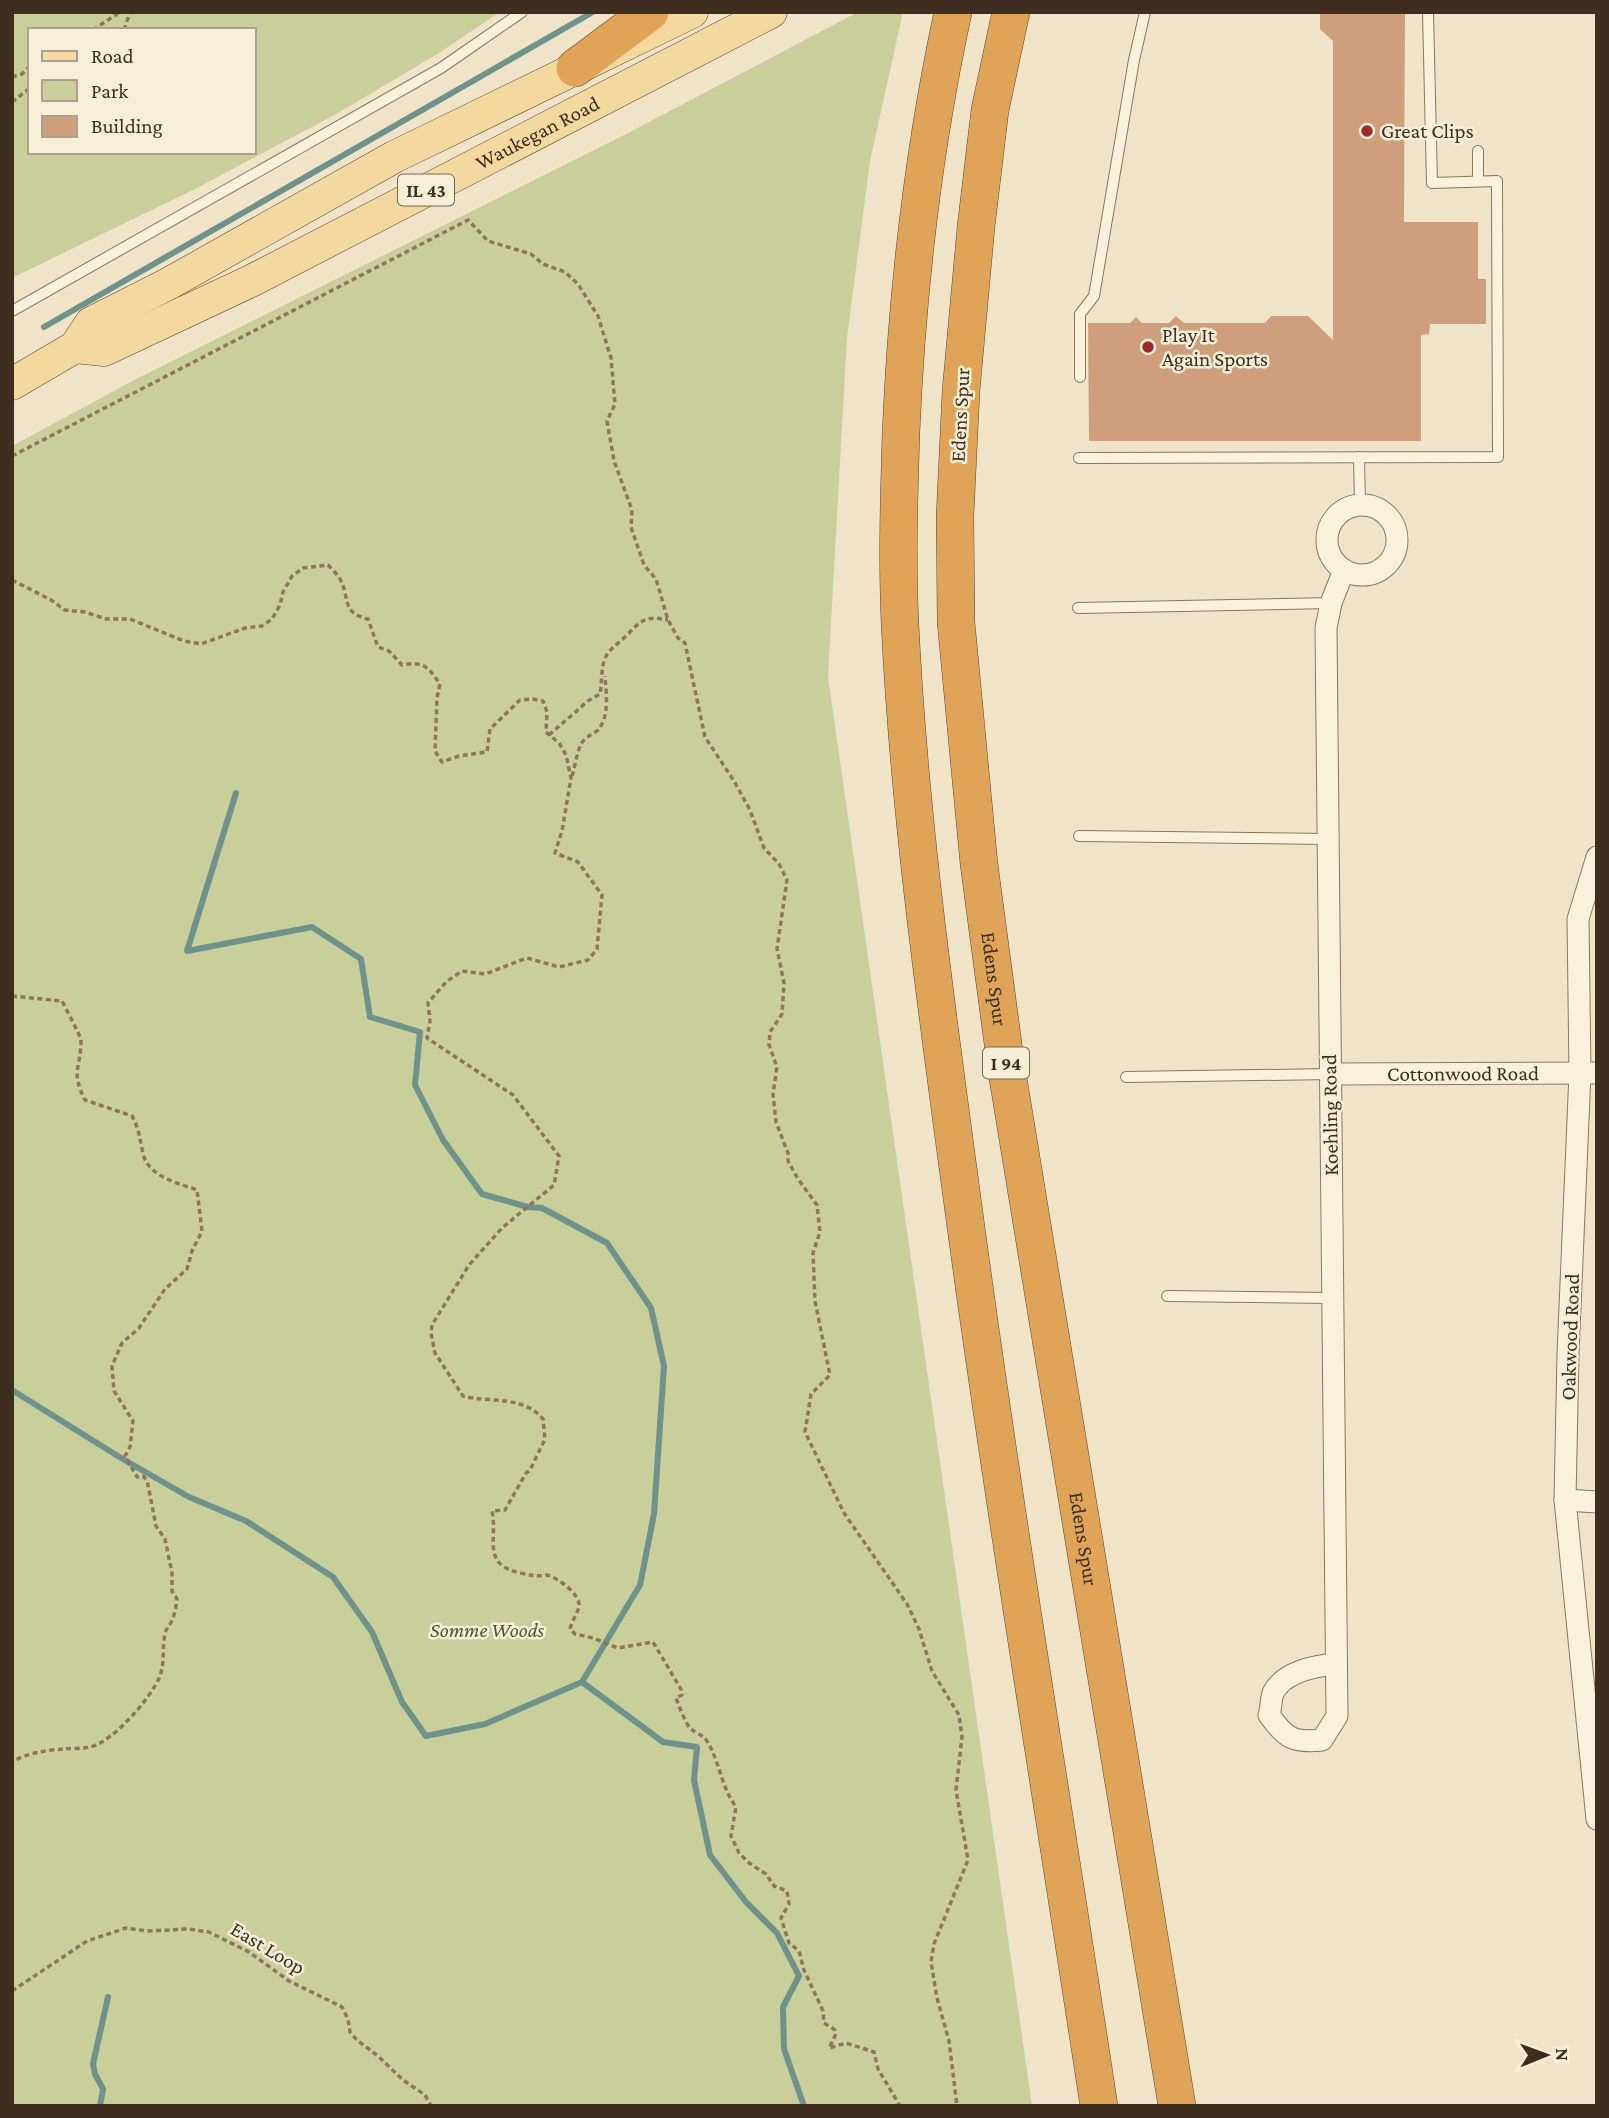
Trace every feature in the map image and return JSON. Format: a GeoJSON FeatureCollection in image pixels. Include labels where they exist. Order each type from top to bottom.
{"type":"FeatureCollection","features":[{"type":"Feature","properties":{"kind":"highway"},"geometry":{"type":"LineString","coordinates":[[576,68],[650,12]]}},
{"type":"Feature","properties":{"kind":"highway"},"geometry":{"type":"LineString","coordinates":[[953,12],[940,71],[917,219],[906,341],[899,495],[900,622],[922,893],[976,1307],[1099,2106]]}},
{"type":"Feature","properties":{"kind":"highway","name":"Edens Spur"},"geometry":{"type":"LineString","coordinates":[[1011,12],[990,110],[975,226],[957,474],[956,622],[979,864],[1006,1066],[1177,2106]]}},
{"type":"Feature","properties":{"kind":"main road","name":"Waukegan Road"},"geometry":{"type":"LineString","coordinates":[[12,383],[75,347],[91,323],[168,284],[394,158],[692,12]]}},
{"type":"Feature","properties":{"kind":"main road","name":"Waukegan Road"},"geometry":{"type":"LineString","coordinates":[[75,347],[104,350],[251,281],[771,12]]}},
{"type":"Feature","properties":{"kind":"street"},"geometry":{"type":"LineString","coordinates":[[1360,505],[1383,511],[1391,519],[1398,542],[1389,564],[1368,575],[1355,575],[1344,570],[1335,563],[1327,541],[1335,518],[1344,510],[1360,505]]}},
{"type":"Feature","properties":{"kind":"street","name":"Koehling Road"},"geometry":{"type":"LineString","coordinates":[[1336,1664],[1326,628],[1331,603],[1344,570]]}},
{"type":"Feature","properties":{"kind":"street","name":"Oakwood Road"},"geometry":{"type":"LineString","coordinates":[[1597,857],[1578,919],[1588,1073],[1569,1340],[1565,1500],[1597,1819]]}},
{"type":"Feature","properties":{"kind":"street","name":"Cottonwood Road"},"geometry":{"type":"LineString","coordinates":[[1330,1074],[1588,1073]]}},
{"type":"Feature","properties":{"kind":"street"},"geometry":{"type":"LineString","coordinates":[[1565,1500],[1597,1502]]}},
{"type":"Feature","properties":{"kind":"lane"},"geometry":{"type":"LineString","coordinates":[[12,312],[441,68],[522,12]]}},
{"type":"Feature","properties":{"kind":"lane"},"geometry":{"type":"LineString","coordinates":[[1080,377],[1080,314],[1094,296],[1134,60],[1145,12]]}},
{"type":"Feature","properties":{"kind":"lane"},"geometry":{"type":"LineString","coordinates":[[1079,458],[1498,457],[1497,180],[1432,183],[1428,12]]}},
{"type":"Feature","properties":{"kind":"lane"},"geometry":{"type":"LineString","coordinates":[[1478,151],[1478,181]]}},
{"type":"Feature","properties":{"kind":"lane"},"geometry":{"type":"LineString","coordinates":[[1359,457],[1360,505]]}},
{"type":"Feature","properties":{"kind":"lane"},"geometry":{"type":"LineString","coordinates":[[1079,608],[1331,603]]}},
{"type":"Feature","properties":{"kind":"lane"},"geometry":{"type":"LineString","coordinates":[[1079,836],[1328,839]]}},
{"type":"Feature","properties":{"kind":"lane"},"geometry":{"type":"LineString","coordinates":[[1126,1077],[1330,1074]]}},
{"type":"Feature","properties":{"kind":"lane"},"geometry":{"type":"LineString","coordinates":[[1167,1296],[1332,1298]]}},
{"type":"Feature","properties":{"kind":"path"},"geometry":{"type":"LineString","coordinates":[[96,28],[120,12]]}},
{"type":"Feature","properties":{"kind":"path"},"geometry":{"type":"LineString","coordinates":[[12,77],[22,74],[28,68]]}},
{"type":"Feature","properties":{"kind":"path"},"geometry":{"type":"LineString","coordinates":[[12,102],[28,90]]}},
{"type":"Feature","properties":{"kind":"path"},"geometry":{"type":"LineString","coordinates":[[12,456],[468,220],[488,241],[531,254],[543,264],[565,272],[578,284],[598,316],[611,358],[615,404],[607,421],[614,461],[632,510],[631,527],[638,552],[644,565],[656,579],[668,620],[678,638],[685,643],[705,737],[750,810],[764,848],[779,864],[787,880],[777,949],[784,983],[782,1014],[770,1032],[769,1045],[776,1067],[773,1094],[776,1122],[788,1153],[788,1161],[817,1205],[820,1232],[814,1253],[815,1301],[830,1374],[811,1394],[805,1432],[844,1513],[907,1604],[919,1629],[932,1671],[959,1715],[962,1737],[956,1790],[968,1860],[934,1944],[931,1962],[937,1998],[949,2041],[957,2106]]}},
{"type":"Feature","properties":{"kind":"path"},"geometry":{"type":"LineString","coordinates":[[12,580],[65,610],[85,612],[106,619],[130,619],[184,641],[201,644],[244,628],[262,626],[272,619],[280,606],[283,592],[292,576],[303,568],[328,565],[340,578],[348,608],[360,617],[368,619],[378,647],[388,651],[402,665],[415,662],[425,666],[440,684],[435,751],[442,762],[459,756],[487,752],[490,729],[520,700],[532,699],[543,701],[547,712],[546,732],[559,743],[566,755],[571,778]]}},
{"type":"Feature","properties":{"kind":"path"},"geometry":{"type":"LineString","coordinates":[[550,735],[587,701],[600,694],[604,662],[610,649],[635,625],[655,617],[668,620]]}},
{"type":"Feature","properties":{"kind":"path"},"geometry":{"type":"LineString","coordinates":[[604,662],[605,713],[598,729],[580,746],[555,853],[578,862],[603,895],[597,949],[588,960],[559,967],[527,958],[485,974],[462,971],[446,982],[428,1003],[430,1021],[427,1038],[513,1095],[559,1156],[554,1185],[502,1228],[469,1265],[448,1297],[430,1333],[435,1353],[463,1396],[530,1407],[543,1419],[545,1438],[530,1470],[505,1510],[492,1511],[492,1547],[497,1562],[506,1570],[537,1577],[547,1575],[563,1583],[578,1598],[579,1606],[570,1629],[575,1634],[618,1648],[653,1643],[659,1649],[681,1689],[682,1695],[676,1699],[678,1706],[690,1728],[699,1732],[708,1742],[724,1789],[736,1807],[732,1828],[734,1846],[749,1863],[766,1874],[774,1886],[787,1891],[789,1903],[781,1918],[789,1943],[799,1951],[804,1970],[823,2011],[824,2023],[835,2029],[835,2036],[829,2048],[846,2043],[874,2052],[878,2069],[900,2106]]}},
{"type":"Feature","properties":{"kind":"path"},"geometry":{"type":"LineString","coordinates":[[12,996],[62,1002],[81,1040],[76,1069],[78,1086],[85,1100],[132,1116],[138,1126],[144,1158],[166,1181],[197,1190],[202,1231],[187,1269],[165,1289],[139,1328],[122,1343],[112,1366],[114,1391],[133,1421],[130,1447],[125,1456],[137,1477],[143,1476],[147,1480],[156,1526],[165,1539],[172,1573],[172,1591],[177,1599],[172,1621],[165,1631],[160,1676],[144,1705],[134,1711],[107,1740],[91,1747],[22,1756],[12,1762]]}},
{"type":"Feature","properties":{"kind":"path","name":"East Loop"},"geometry":{"type":"LineString","coordinates":[[12,1991],[87,1941],[126,1928],[209,1932],[249,1952],[289,1981],[342,2007],[350,2032],[356,2040],[425,2095],[431,2106]]}},
{"type":"Feature","properties":{"kind":"green space"},"geometry":{"type":"Polygon","coordinates":[[[12,12],[500,12],[439,53],[340,112],[195,189],[12,278],[12,12]]]}},
{"type":"Feature","properties":{"kind":"green space","name":"Somme Woods"},"geometry":{"type":"Polygon","coordinates":[[[858,12],[903,12],[870,161],[847,338],[828,677],[1032,2106],[12,2106],[12,446],[138,378],[630,132],[858,12]]]}},
{"type":"Feature","properties":{"kind":"building"},"geometry":{"type":"Polygon","coordinates":[[[1320,12],[1405,12],[1404,222],[1478,222],[1478,279],[1486,279],[1486,324],[1430,324],[1429,334],[1421,335],[1421,441],[1089,441],[1088,323],[1130,323],[1136,317],[1142,323],[1169,323],[1176,316],[1184,323],[1265,323],[1271,316],[1308,316],[1333,340],[1333,41],[1320,29],[1320,12]]]}},
{"type":"Feature","properties":{"kind":"waterway"},"geometry":{"type":"LineString","coordinates":[[44,327],[593,12]]}},
{"type":"Feature","properties":{"kind":"waterway"},"geometry":{"type":"LineString","coordinates":[[12,1390],[189,1497],[246,1521],[333,1577],[372,1632],[402,1702],[426,1736],[485,1724],[582,1682],[640,1585],[654,1514],[664,1366],[651,1308],[607,1243],[542,1208],[528,1207],[482,1194],[443,1140],[415,1085],[420,1032],[370,1017],[361,959],[312,927],[187,951],[236,793]]}},
{"type":"Feature","properties":{"kind":"waterway"},"geometry":{"type":"LineString","coordinates":[[582,1682],[663,1742],[697,1747],[694,1780],[710,1855],[746,1902],[777,1933],[799,1976],[783,2007],[784,2049],[804,2106]]}},
{"type":"Feature","properties":{"kind":"waterway"},"geometry":{"type":"LineString","coordinates":[[100,2106],[103,2089],[93,2064],[108,1997]]}},
{"type":"Feature","properties":{"kind":"place","name":"Great Clips"},"geometry":{"type":"Point","coordinates":[1367,131]}},
{"type":"Feature","properties":{"kind":"place","name":"Play It Again Sports"},"geometry":{"type":"Point","coordinates":[1148,347]}}]}
